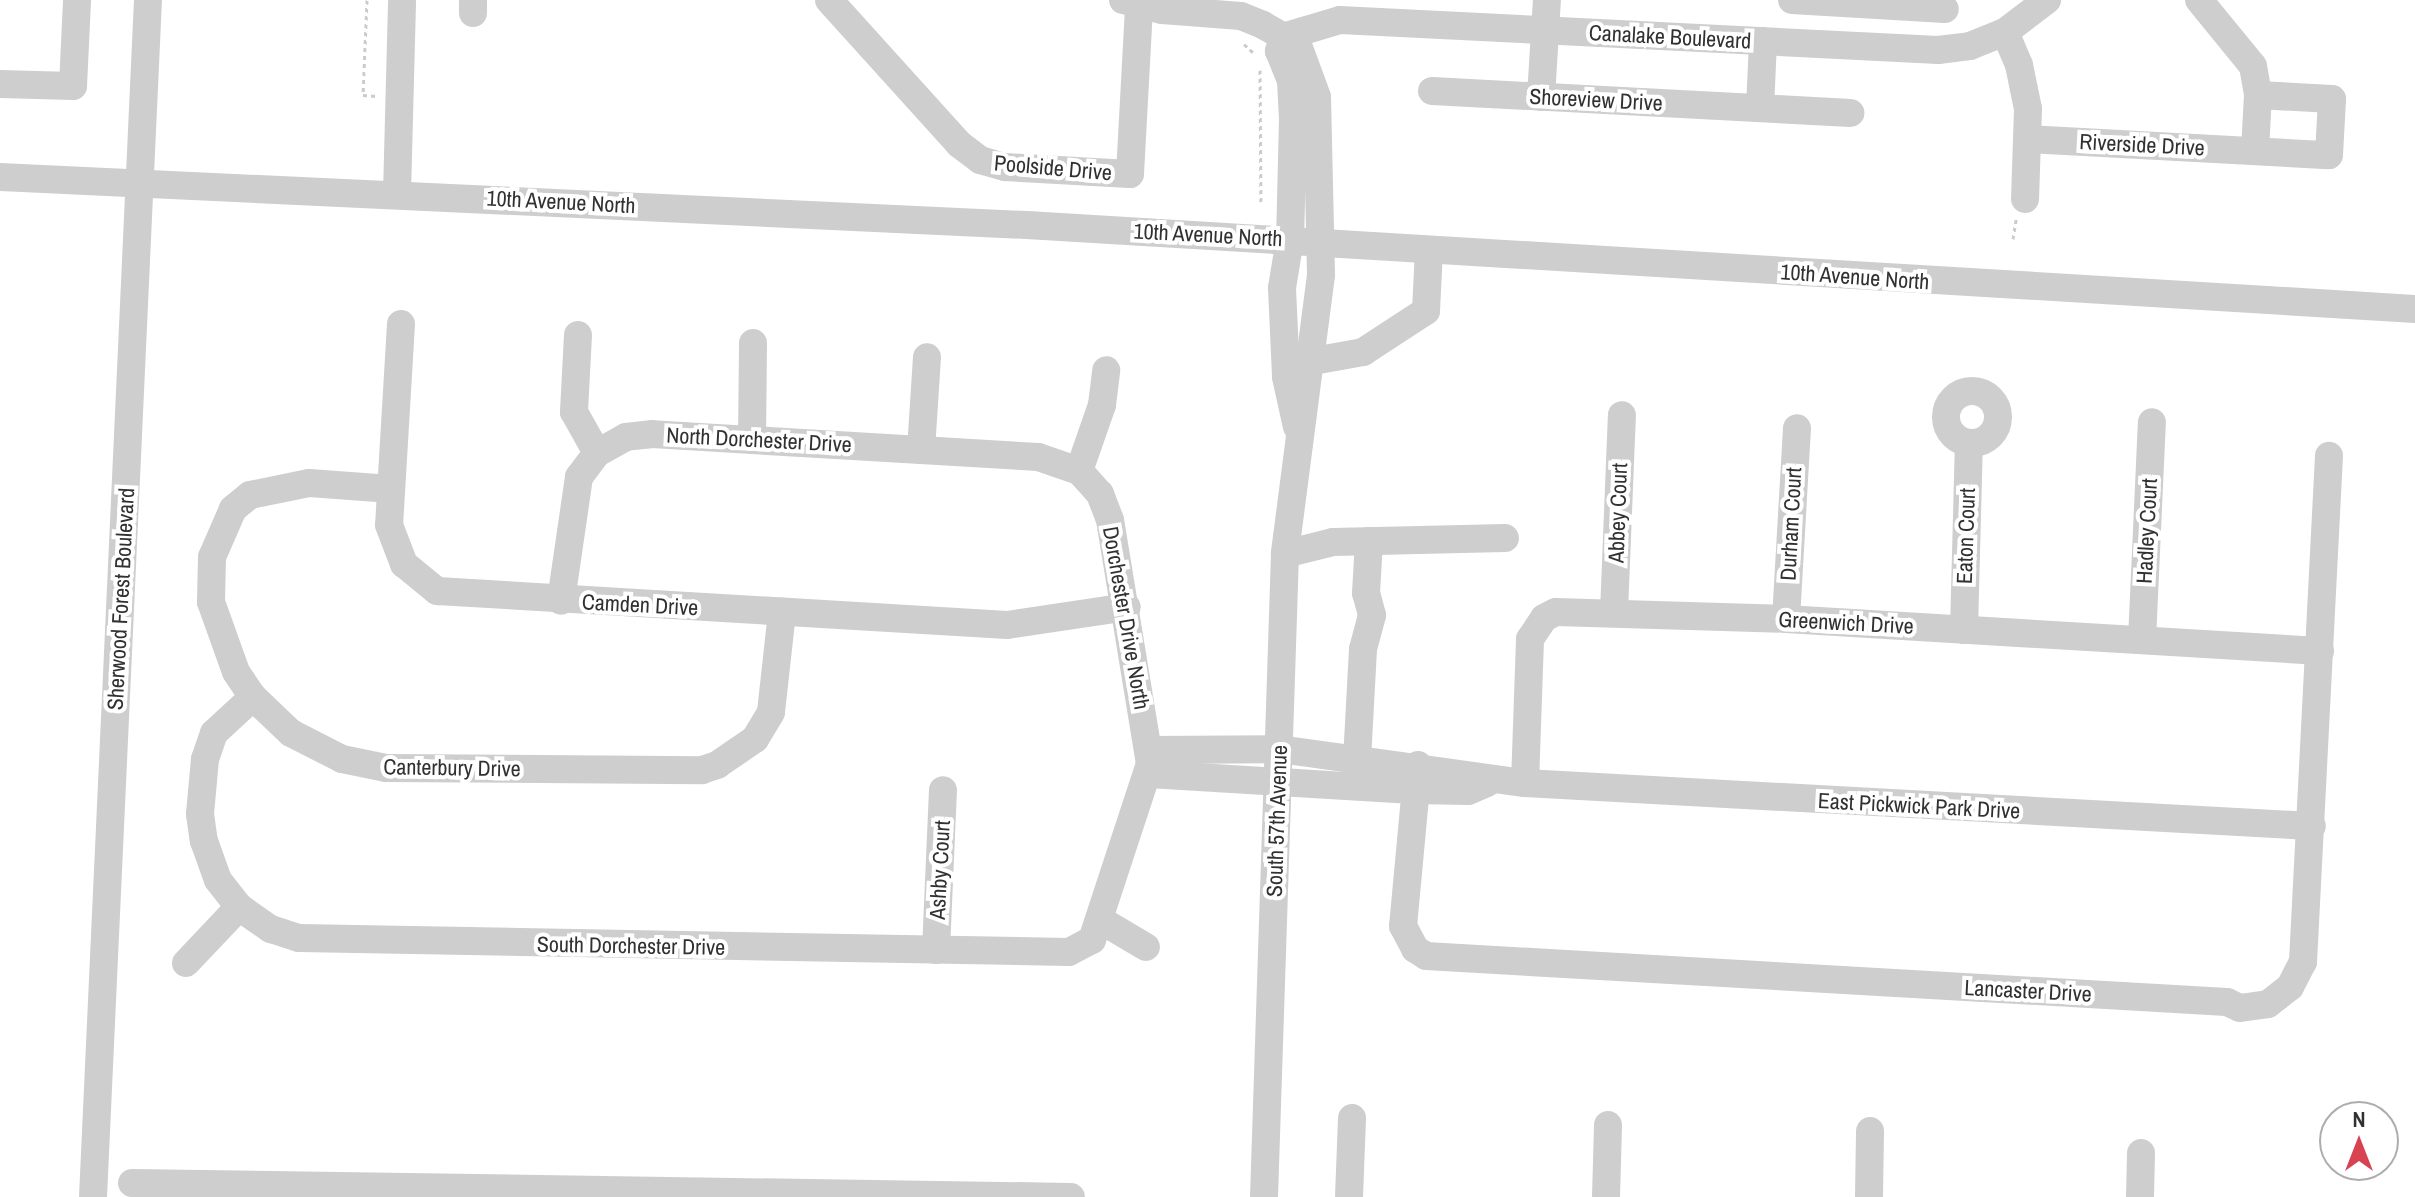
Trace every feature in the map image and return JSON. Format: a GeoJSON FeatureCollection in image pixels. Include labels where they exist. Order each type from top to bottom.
{"type":"FeatureCollection","features":[{"type":"Feature","properties":{"kind":"street"},"geometry":{"type":"LineString","coordinates":[[0,84],[73,86],[77,0]]}},
{"type":"Feature","properties":{"kind":"street","name":"Sherwood Forest Boulevard"},"geometry":{"type":"LineString","coordinates":[[93,1197],[148,0]]}},
{"type":"Feature","properties":{"kind":"street"},"geometry":{"type":"LineString","coordinates":[[397,194],[402,0]]}},
{"type":"Feature","properties":{"kind":"street"},"geometry":{"type":"LineString","coordinates":[[1541,97],[1547,0]]}},
{"type":"Feature","properties":{"kind":"street"},"geometry":{"type":"LineString","coordinates":[[1792,0],[1945,9]]}},
{"type":"Feature","properties":{"kind":"street","name":"Canalake Boulevard"},"geometry":{"type":"LineString","coordinates":[[1283,37],[1340,20],[1955,49],[2005,32],[2047,0]]}},
{"type":"Feature","properties":{"kind":"street"},"geometry":{"type":"LineString","coordinates":[[2199,0],[2246,53],[2258,95],[2255,151]]}},
{"type":"Feature","properties":{"kind":"street"},"geometry":{"type":"LineString","coordinates":[[1132,2],[1241,16],[1298,45],[1305,59],[1306,119]]}},
{"type":"Feature","properties":{"kind":"street","name":"Poolside Drive"},"geometry":{"type":"LineString","coordinates":[[844,5],[959,144],[980,160],[1005,167],[1130,174],[1132,2]]}},
{"type":"Feature","properties":{"kind":"street"},"geometry":{"type":"LineString","coordinates":[[1903,48],[1904,6]]}},
{"type":"Feature","properties":{"kind":"street"},"geometry":{"type":"LineString","coordinates":[[2005,32],[2023,80],[2029,139],[2025,199]]}},
{"type":"Feature","properties":{"kind":"street"},"geometry":{"type":"LineString","coordinates":[[1760,108],[1763,41]]}},
{"type":"Feature","properties":{"kind":"street","name":"Shoreview Drive"},"geometry":{"type":"LineString","coordinates":[[1432,91],[1850,113]]}},
{"type":"Feature","properties":{"kind":"street","name":"Riverside Drive"},"geometry":{"type":"LineString","coordinates":[[2029,139],[2329,155],[2332,99],[2258,95]]}},
{"type":"Feature","properties":{"kind":"street","name":"South 57th Avenue"},"geometry":{"type":"LineString","coordinates":[[1301,446],[1286,377],[1282,288],[1306,119]]}},
{"type":"Feature","properties":{"kind":"street","name":"South 57th Avenue"},"geometry":{"type":"LineString","coordinates":[[1264,1197],[1285,554],[1313,361],[1322,242],[1306,119]]}},
{"type":"Feature","properties":{"kind":"street","name":"10th Avenue North"},"geometry":{"type":"LineString","coordinates":[[0,177],[140,181],[1290,239],[2415,309]]}},
{"type":"Feature","properties":{"kind":"street"},"geometry":{"type":"LineString","coordinates":[[1313,361],[1363,352],[1426,311],[1429,250]]}},
{"type":"Feature","properties":{"kind":"street","name":"Camden Drive"},"geometry":{"type":"LineString","coordinates":[[401,324],[391,489],[392,539],[404,564],[425,584],[450,595],[1007,625],[1127,607]]}},
{"type":"Feature","properties":{"kind":"street"},"geometry":{"type":"LineString","coordinates":[[561,601],[574,489],[597,453],[574,412],[578,335]]}},
{"type":"Feature","properties":{"kind":"street"},"geometry":{"type":"LineString","coordinates":[[752,440],[753,343]]}},
{"type":"Feature","properties":{"kind":"street"},"geometry":{"type":"LineString","coordinates":[[921,450],[927,357]]}},
{"type":"Feature","properties":{"kind":"street"},"geometry":{"type":"LineString","coordinates":[[1079,471],[1102,405],[1106,370]]}},
{"type":"Feature","properties":{"kind":"street","name":"Abbey Court"},"geometry":{"type":"LineString","coordinates":[[1614,612],[1622,415]]}},
{"type":"Feature","properties":{"kind":"street","name":"Hadley Court"},"geometry":{"type":"LineString","coordinates":[[2142,640],[2152,422]]}},
{"type":"Feature","properties":{"kind":"street","name":"Durham Court"},"geometry":{"type":"LineString","coordinates":[[1786,619],[1797,428]]}},
{"type":"Feature","properties":{"kind":"street","name":"North Dorchester Drive"},"geometry":{"type":"LineString","coordinates":[[597,453],[639,434],[1038,457],[1079,471]]}},
{"type":"Feature","properties":{"kind":"street","name":"Eaton Court"},"geometry":{"type":"LineString","coordinates":[[1964,630],[1969,443]]}},
{"type":"Feature","properties":{"kind":"street","name":"Lancaster Drive"},"geometry":{"type":"LineString","coordinates":[[1416,778],[1403,926],[1415,949],[1426,956],[2227,1002],[2240,1008],[2268,1004],[2298,975],[2312,826],[2329,456]]}},
{"type":"Feature","properties":{"kind":"street","name":"Dorchester Drive North"},"geometry":{"type":"LineString","coordinates":[[1079,471],[1106,506],[1127,607],[1149,762]]}},
{"type":"Feature","properties":{"kind":"street","name":"Canterbury Drive"},"geometry":{"type":"LineString","coordinates":[[391,489],[293,483],[250,495],[233,509],[212,557],[211,602],[224,645],[253,697],[315,748],[370,766],[702,770],[743,750],[771,712],[782,612]]}},
{"type":"Feature","properties":{"kind":"street"},"geometry":{"type":"LineString","coordinates":[[1285,554],[1333,542],[1505,538]]}},
{"type":"Feature","properties":{"kind":"street"},"geometry":{"type":"LineString","coordinates":[[1357,760],[1363,649],[1372,615],[1366,593],[1369,541]]}},
{"type":"Feature","properties":{"kind":"street","name":"Greenwich Drive"},"geometry":{"type":"LineString","coordinates":[[1525,783],[1530,639],[1535,627],[1556,612],[1786,619],[2320,651]]}},
{"type":"Feature","properties":{"kind":"street","name":"South Dorchester Drive"},"geometry":{"type":"LineString","coordinates":[[253,697],[214,733],[201,786],[204,841],[218,880],[239,907],[271,929],[327,941],[1069,952],[1092,940],[1102,921],[1149,762]]}},
{"type":"Feature","properties":{"kind":"street"},"geometry":{"type":"LineString","coordinates":[[1149,762],[1279,749],[1357,760],[1416,778]]}},
{"type":"Feature","properties":{"kind":"street"},"geometry":{"type":"LineString","coordinates":[[1149,762],[1278,783],[1416,778]]}},
{"type":"Feature","properties":{"kind":"street","name":"East Pickwick Park Drive"},"geometry":{"type":"LineString","coordinates":[[1416,778],[1468,791],[1494,780],[2312,826]]}},
{"type":"Feature","properties":{"kind":"street","name":"Ashby Court"},"geometry":{"type":"LineString","coordinates":[[936,950],[943,790]]}},
{"type":"Feature","properties":{"kind":"street"},"geometry":{"type":"LineString","coordinates":[[186,963],[239,907]]}},
{"type":"Feature","properties":{"kind":"street"},"geometry":{"type":"LineString","coordinates":[[1102,921],[1146,947]]}},
{"type":"Feature","properties":{"kind":"street"},"geometry":{"type":"LineString","coordinates":[[1349,1197],[1352,1118]]}},
{"type":"Feature","properties":{"kind":"street"},"geometry":{"type":"LineString","coordinates":[[1606,1197],[1608,1125]]}},
{"type":"Feature","properties":{"kind":"street"},"geometry":{"type":"LineString","coordinates":[[1869,1197],[1870,1131]]}},
{"type":"Feature","properties":{"kind":"street"},"geometry":{"type":"LineString","coordinates":[[2140,1197],[2141,1153]]}},
{"type":"Feature","properties":{"kind":"street"},"geometry":{"type":"LineString","coordinates":[[132,1183],[566,1192],[1071,1197]]}},
{"type":"Feature","properties":{"kind":"path"},"geometry":{"type":"LineString","coordinates":[[367,0],[363,95],[379,97]]}},
{"type":"Feature","properties":{"kind":"path"},"geometry":{"type":"LineString","coordinates":[[1239,40],[1256,55],[1264,89],[1261,202]]}}]}
